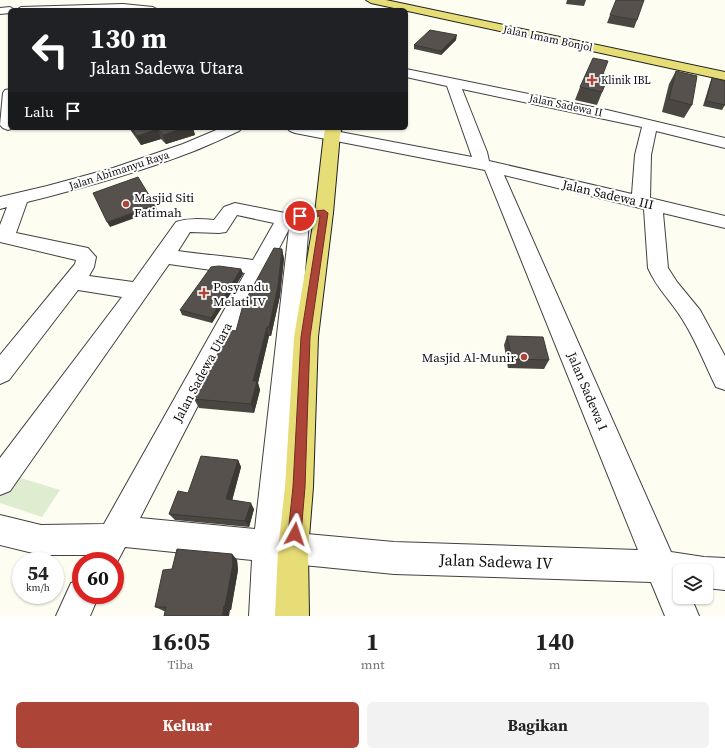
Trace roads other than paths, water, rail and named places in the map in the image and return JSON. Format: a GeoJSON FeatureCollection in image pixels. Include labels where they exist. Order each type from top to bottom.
{"type":"FeatureCollection","features":[{"type":"Feature","properties":{"kind":"main road","name":"Jalan Imam Bonjol"},"geometry":{"type":"LineString","coordinates":[[371,0],[725,76]]}},
{"type":"Feature","properties":{"kind":"main road"},"geometry":{"type":"LineString","coordinates":[[303,216],[333,131]]}},
{"type":"Feature","properties":{"kind":"main road"},"geometry":{"type":"LineString","coordinates":[[281,548],[292,616]]}},
{"type":"Feature","properties":{"kind":"street"},"geometry":{"type":"LineString","coordinates":[[26,8],[36,0]]}},
{"type":"Feature","properties":{"kind":"street"},"geometry":{"type":"LineString","coordinates":[[105,8],[133,8]]}},
{"type":"Feature","properties":{"kind":"street","name":"Jalan Sadewa II"},"geometry":{"type":"LineString","coordinates":[[408,73],[650,124],[725,143]]}},
{"type":"Feature","properties":{"kind":"street","name":"Jalan Sadewa I"},"geometry":{"type":"LineString","coordinates":[[453,82],[479,152],[659,558],[660,566],[682,616]]}},
{"type":"Feature","properties":{"kind":"street"},"geometry":{"type":"LineString","coordinates":[[6,126],[8,110]]}},
{"type":"Feature","properties":{"kind":"street"},"geometry":{"type":"LineString","coordinates":[[650,124],[643,155],[647,203],[658,268],[668,288],[691,316],[725,379]]}},
{"type":"Feature","properties":{"kind":"street","name":"Jalan Abimanyu Raya"},"geometry":{"type":"LineString","coordinates":[[10,201],[56,190],[156,159],[229,130]]}},
{"type":"Feature","properties":{"kind":"street","name":"Jalan Sadewa III"},"geometry":{"type":"LineString","coordinates":[[320,130],[333,131],[725,222]]}},
{"type":"Feature","properties":{"kind":"street"},"geometry":{"type":"LineString","coordinates":[[0,373],[84,267],[86,262],[86,257],[81,253],[3,238],[10,201]]}},
{"type":"Feature","properties":{"kind":"street"},"geometry":{"type":"LineString","coordinates":[[0,481],[137,291],[164,256],[184,226],[219,227],[233,210],[303,216],[281,548],[266,616]]}},
{"type":"Feature","properties":{"kind":"street","name":"Jalan Sadewa Utara"},"geometry":{"type":"LineString","coordinates":[[110,544],[258,268],[303,216]]}},
{"type":"Feature","properties":{"kind":"street"},"geometry":{"type":"LineString","coordinates":[[164,256],[211,263],[221,262],[258,268]]}},
{"type":"Feature","properties":{"kind":"street"},"geometry":{"type":"LineString","coordinates":[[72,281],[137,291]]}},
{"type":"Feature","properties":{"kind":"street","name":"Jalan Sadewa IV"},"geometry":{"type":"LineString","coordinates":[[0,530],[41,540],[110,544],[281,548],[394,558],[673,568]]}},
{"type":"Feature","properties":{"kind":"street"},"geometry":{"type":"LineString","coordinates":[[713,573],[725,574]]}},
{"type":"Feature","properties":{"kind":"street"},"geometry":{"type":"LineString","coordinates":[[73,616],[79,604]]}},
{"type":"Feature","properties":{"kind":"waterway"},"geometry":{"type":"LineString","coordinates":[[0,9],[8,9]]}},
{"type":"Feature","properties":{"kind":"place","name":"Klinik IBL"},"geometry":{"type":"Point","coordinates":[592,80]}},
{"type":"Feature","properties":{"kind":"place","name":"Masjid Siti Fatimah"},"geometry":{"type":"Point","coordinates":[126,204]}},
{"type":"Feature","properties":{"kind":"place","name":"Posyandu Melati IV"},"geometry":{"type":"Point","coordinates":[204,293]}},
{"type":"Feature","properties":{"kind":"place","name":"Masjid Al-Munir"},"geometry":{"type":"Point","coordinates":[524,357]}}]}
